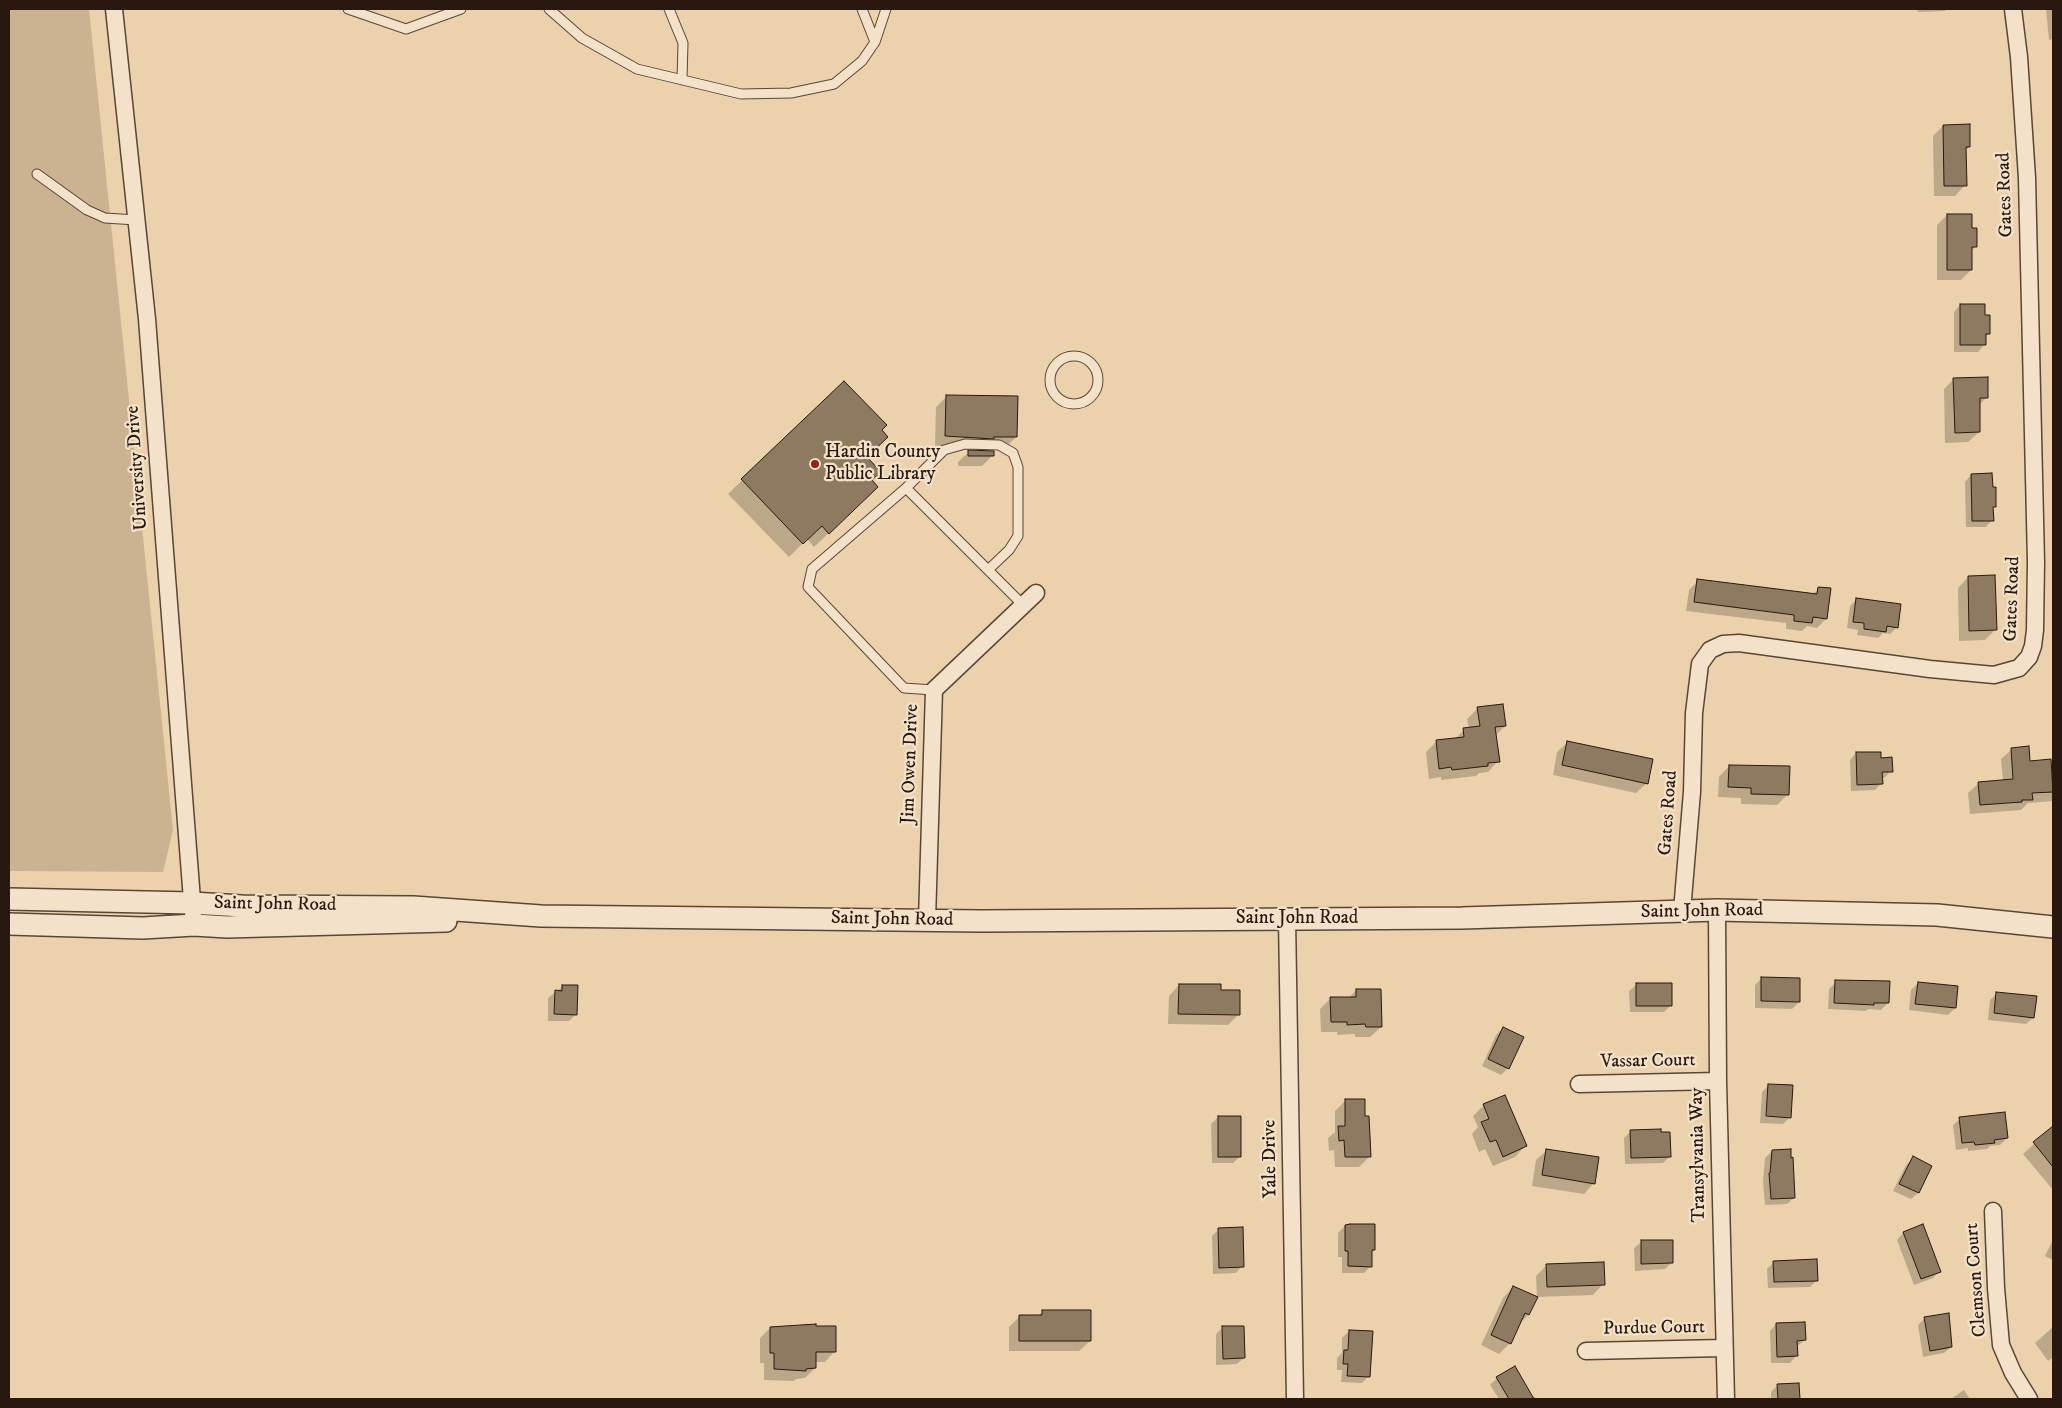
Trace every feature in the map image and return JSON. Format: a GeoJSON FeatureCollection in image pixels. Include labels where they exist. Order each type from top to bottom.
{"type":"FeatureCollection","features":[{"type":"Feature","properties":{"kind":"street","name":"University Drive"},"geometry":{"type":"LineString","coordinates":[[113,9],[147,319],[194,925]]}},
{"type":"Feature","properties":{"kind":"street","name":"Gates Road"},"geometry":{"type":"LineString","coordinates":[[1682,911],[1692,792],[1694,713],[1700,664],[1710,650],[1722,644],[1738,643],[1862,658],[1930,669],[1994,674],[2019,668],[2029,657],[2033,646],[2035,630],[2036,562],[2027,178],[2019,57],[2013,9]]}},
{"type":"Feature","properties":{"kind":"street","name":"Jim Owen Drive"},"geometry":{"type":"LineString","coordinates":[[927,920],[934,690],[1036,593]]}},
{"type":"Feature","properties":{"kind":"street","name":"Saint John Road"},"geometry":{"type":"LineString","coordinates":[[9,899],[192,902],[242,906],[413,907],[541,916]]}},
{"type":"Feature","properties":{"kind":"street","name":"Saint John Road"},"geometry":{"type":"LineString","coordinates":[[9,924],[143,928],[194,925],[236,927],[541,916],[927,920],[1462,918],[1717,910],[1937,914],[2053,926]]}},
{"type":"Feature","properties":{"kind":"street","name":"Transylvania Way"},"geometry":{"type":"LineString","coordinates":[[1717,910],[1718,1081],[1723,1348],[1726,1399]]}},
{"type":"Feature","properties":{"kind":"street","name":"Yale Drive"},"geometry":{"type":"LineString","coordinates":[[1287,919],[1295,1399]]}},
{"type":"Feature","properties":{"kind":"street","name":"Vassar Court"},"geometry":{"type":"LineString","coordinates":[[1579,1084],[1718,1081]]}},
{"type":"Feature","properties":{"kind":"street","name":"Clemson Court"},"geometry":{"type":"LineString","coordinates":[[1992,1211],[2001,1346],[2013,1373],[2029,1399]]}},
{"type":"Feature","properties":{"kind":"street","name":"Purdue Court"},"geometry":{"type":"LineString","coordinates":[[1586,1351],[1723,1348]]}},
{"type":"Feature","properties":{"kind":"lane"},"geometry":{"type":"LineString","coordinates":[[348,9],[406,29],[461,9]]}},
{"type":"Feature","properties":{"kind":"lane"},"geometry":{"type":"LineString","coordinates":[[549,9],[582,38],[637,69],[741,94],[791,93],[834,84],[862,61],[875,42],[886,9]]}},
{"type":"Feature","properties":{"kind":"lane"},"geometry":{"type":"LineString","coordinates":[[669,9],[683,44],[682,80]]}},
{"type":"Feature","properties":{"kind":"lane"},"geometry":{"type":"LineString","coordinates":[[862,9],[875,42]]}},
{"type":"Feature","properties":{"kind":"lane"},"geometry":{"type":"LineString","coordinates":[[37,174],[87,210],[105,218],[136,220]]}},
{"type":"Feature","properties":{"kind":"lane"},"geometry":{"type":"LineString","coordinates":[[1076,356],[1090,362],[1098,376],[1098,384],[1090,398],[1084,403],[1076,405],[1060,401],[1050,388],[1049,380],[1054,365],[1060,360],[1076,356]]}},
{"type":"Feature","properties":{"kind":"lane"},"geometry":{"type":"LineString","coordinates":[[934,690],[904,688],[808,588],[812,569],[906,488],[944,450],[965,444],[998,445],[1013,453],[1018,467],[1018,536],[1009,550],[988,570]]}},
{"type":"Feature","properties":{"kind":"lane"},"geometry":{"type":"LineString","coordinates":[[906,488],[1024,605]]}},
{"type":"Feature","properties":{"kind":"shaded area"},"geometry":{"type":"Polygon","coordinates":[[[9,9],[89,9],[173,830],[163,872],[9,871],[9,9]]]}},
{"type":"Feature","properties":{"kind":"building"},"geometry":{"type":"Polygon","coordinates":[[[1970,124],[1970,147],[1966,147],[1967,186],[1944,186],[1943,125],[1970,124]]]}},
{"type":"Feature","properties":{"kind":"building"},"geometry":{"type":"Polygon","coordinates":[[[1947,214],[1972,214],[1972,228],[1977,228],[1977,247],[1972,247],[1972,270],[1947,270],[1947,214]]]}},
{"type":"Feature","properties":{"kind":"building"},"geometry":{"type":"Polygon","coordinates":[[[1960,304],[1985,304],[1985,315],[1990,315],[1990,334],[1986,334],[1986,345],[1960,345],[1960,304]]]}},
{"type":"Feature","properties":{"kind":"building"},"geometry":{"type":"Polygon","coordinates":[[[1988,377],[1988,398],[1980,398],[1980,432],[1955,433],[1953,378],[1988,377]]]}},
{"type":"Feature","properties":{"kind":"building","name":"Hardin County Public Library"},"geometry":{"type":"Polygon","coordinates":[[[844,381],[887,425],[882,430],[888,437],[867,457],[881,472],[872,480],[878,487],[829,534],[822,526],[803,544],[741,479],[844,381]]]}},
{"type":"Feature","properties":{"kind":"building"},"geometry":{"type":"Polygon","coordinates":[[[946,395],[1018,396],[1017,437],[994,437],[994,439],[945,436],[946,395]]]}},
{"type":"Feature","properties":{"kind":"building"},"geometry":{"type":"Polygon","coordinates":[[[968,450],[994,451],[994,456],[968,456],[968,450]]]}},
{"type":"Feature","properties":{"kind":"building"},"geometry":{"type":"Polygon","coordinates":[[[1992,473],[1993,487],[1996,487],[1996,507],[1993,507],[1994,521],[1972,521],[1971,474],[1992,473]]]}},
{"type":"Feature","properties":{"kind":"building"},"geometry":{"type":"Polygon","coordinates":[[[1995,575],[1997,630],[1969,631],[1968,576],[1995,575]]]}},
{"type":"Feature","properties":{"kind":"building"},"geometry":{"type":"Polygon","coordinates":[[[1697,579],[1817,594],[1818,587],[1831,588],[1827,619],[1813,617],[1812,623],[1794,621],[1794,615],[1694,602],[1697,579]]]}},
{"type":"Feature","properties":{"kind":"building"},"geometry":{"type":"Polygon","coordinates":[[[1856,598],[1901,604],[1898,628],[1887,626],[1886,632],[1864,629],[1864,623],[1853,622],[1856,598]]]}},
{"type":"Feature","properties":{"kind":"building"},"geometry":{"type":"Polygon","coordinates":[[[1503,704],[1506,726],[1495,727],[1500,762],[1488,763],[1488,766],[1452,770],[1451,767],[1439,769],[1436,740],[1464,737],[1463,728],[1480,726],[1477,707],[1503,704]]]}},
{"type":"Feature","properties":{"kind":"building"},"geometry":{"type":"Polygon","coordinates":[[[1567,741],[1653,759],[1648,784],[1562,765],[1567,741]]]}},
{"type":"Feature","properties":{"kind":"building"},"geometry":{"type":"Polygon","coordinates":[[[2029,746],[2030,761],[2051,759],[2053,792],[2032,793],[2033,800],[2022,800],[2022,802],[1980,805],[1978,782],[2013,779],[2011,748],[2029,746]]]}},
{"type":"Feature","properties":{"kind":"building"},"geometry":{"type":"Polygon","coordinates":[[[1856,752],[1881,752],[1881,758],[1892,757],[1893,772],[1882,772],[1883,784],[1857,785],[1856,752]]]}},
{"type":"Feature","properties":{"kind":"building"},"geometry":{"type":"Polygon","coordinates":[[[1729,765],[1790,766],[1789,795],[1751,794],[1751,788],[1728,787],[1729,765]]]}},
{"type":"Feature","properties":{"kind":"building"},"geometry":{"type":"Polygon","coordinates":[[[1761,977],[1800,978],[1800,1002],[1761,1001],[1761,977]]]}},
{"type":"Feature","properties":{"kind":"building"},"geometry":{"type":"Polygon","coordinates":[[[1835,980],[1890,981],[1889,1003],[1874,1003],[1874,1005],[1834,1003],[1835,980]]]}},
{"type":"Feature","properties":{"kind":"building"},"geometry":{"type":"Polygon","coordinates":[[[1918,982],[1958,986],[1956,1008],[1915,1004],[1918,982]]]}},
{"type":"Feature","properties":{"kind":"building"},"geometry":{"type":"Polygon","coordinates":[[[1636,983],[1672,983],[1672,1006],[1636,1006],[1636,983]]]}},
{"type":"Feature","properties":{"kind":"building"},"geometry":{"type":"Polygon","coordinates":[[[1179,984],[1221,984],[1221,990],[1240,990],[1240,1015],[1178,1014],[1179,984]]]}},
{"type":"Feature","properties":{"kind":"building"},"geometry":{"type":"Polygon","coordinates":[[[562,985],[578,985],[577,1015],[554,1014],[555,990],[562,991],[562,985]]]}},
{"type":"Feature","properties":{"kind":"building"},"geometry":{"type":"Polygon","coordinates":[[[1356,989],[1381,989],[1382,1027],[1366,1027],[1365,1024],[1347,1025],[1347,1022],[1331,1022],[1330,997],[1356,997],[1356,989]]]}},
{"type":"Feature","properties":{"kind":"building"},"geometry":{"type":"Polygon","coordinates":[[[1996,992],[2037,996],[2034,1018],[1994,1013],[1996,992]]]}},
{"type":"Feature","properties":{"kind":"building"},"geometry":{"type":"Polygon","coordinates":[[[1503,1027],[1524,1037],[1509,1069],[1488,1059],[1503,1027]]]}},
{"type":"Feature","properties":{"kind":"building"},"geometry":{"type":"Polygon","coordinates":[[[1768,1084],[1793,1085],[1791,1118],[1766,1116],[1768,1084]]]}},
{"type":"Feature","properties":{"kind":"building"},"geometry":{"type":"Polygon","coordinates":[[[1505,1095],[1527,1146],[1503,1157],[1496,1140],[1490,1142],[1481,1122],[1489,1119],[1483,1104],[1505,1095]]]}},
{"type":"Feature","properties":{"kind":"building"},"geometry":{"type":"Polygon","coordinates":[[[1345,1099],[1365,1099],[1365,1116],[1369,1116],[1371,1157],[1345,1157],[1344,1140],[1339,1141],[1338,1126],[1345,1126],[1345,1099]]]}},
{"type":"Feature","properties":{"kind":"building"},"geometry":{"type":"Polygon","coordinates":[[[2005,1112],[2008,1138],[1994,1140],[1995,1143],[1975,1145],[1974,1142],[1962,1143],[1959,1117],[2005,1112]]]}},
{"type":"Feature","properties":{"kind":"building"},"geometry":{"type":"Polygon","coordinates":[[[1218,1116],[1241,1116],[1241,1157],[1218,1157],[1218,1116]]]}},
{"type":"Feature","properties":{"kind":"building"},"geometry":{"type":"Polygon","coordinates":[[[2053,1126],[2053,1167],[2033,1142],[2053,1126]]]}},
{"type":"Feature","properties":{"kind":"building"},"geometry":{"type":"Polygon","coordinates":[[[1661,1129],[1661,1132],[1670,1132],[1671,1157],[1631,1158],[1630,1130],[1661,1129]]]}},
{"type":"Feature","properties":{"kind":"building"},"geometry":{"type":"Polygon","coordinates":[[[1546,1149],[1599,1157],[1595,1184],[1542,1175],[1546,1149]]]}},
{"type":"Feature","properties":{"kind":"building"},"geometry":{"type":"Polygon","coordinates":[[[1791,1149],[1795,1198],[1771,1199],[1769,1173],[1772,1150],[1791,1149]]]}},
{"type":"Feature","properties":{"kind":"building"},"geometry":{"type":"Polygon","coordinates":[[[1913,1156],[1932,1166],[1919,1193],[1899,1184],[1913,1156]]]}},
{"type":"Feature","properties":{"kind":"building"},"geometry":{"type":"Polygon","coordinates":[[[1375,1224],[1375,1250],[1372,1250],[1372,1267],[1348,1266],[1348,1251],[1345,1251],[1345,1225],[1375,1224]]]}},
{"type":"Feature","properties":{"kind":"building"},"geometry":{"type":"Polygon","coordinates":[[[1923,1224],[1941,1272],[1921,1279],[1903,1232],[1923,1224]]]}},
{"type":"Feature","properties":{"kind":"building"},"geometry":{"type":"Polygon","coordinates":[[[1243,1227],[1244,1267],[1219,1268],[1218,1228],[1243,1227]]]}},
{"type":"Feature","properties":{"kind":"building"},"geometry":{"type":"Polygon","coordinates":[[[1641,1240],[1673,1240],[1673,1263],[1641,1264],[1641,1240]]]}},
{"type":"Feature","properties":{"kind":"building"},"geometry":{"type":"Polygon","coordinates":[[[1817,1259],[1818,1281],[1774,1282],[1773,1261],[1817,1259]]]}},
{"type":"Feature","properties":{"kind":"building"},"geometry":{"type":"Polygon","coordinates":[[[1604,1262],[1605,1285],[1547,1287],[1546,1264],[1604,1262]]]}},
{"type":"Feature","properties":{"kind":"building"},"geometry":{"type":"Polygon","coordinates":[[[1513,1286],[1538,1297],[1529,1315],[1525,1313],[1511,1344],[1491,1335],[1513,1286]]]}},
{"type":"Feature","properties":{"kind":"building"},"geometry":{"type":"Polygon","coordinates":[[[1042,1310],[1091,1310],[1091,1341],[1019,1341],[1019,1315],[1042,1315],[1042,1310]]]}},
{"type":"Feature","properties":{"kind":"building"},"geometry":{"type":"Polygon","coordinates":[[[1949,1313],[1952,1347],[1930,1351],[1924,1317],[1949,1313]]]}},
{"type":"Feature","properties":{"kind":"building"},"geometry":{"type":"Polygon","coordinates":[[[1805,1322],[1806,1340],[1797,1341],[1798,1356],[1777,1357],[1776,1323],[1805,1322]]]}},
{"type":"Feature","properties":{"kind":"building"},"geometry":{"type":"Polygon","coordinates":[[[816,1324],[816,1326],[836,1326],[836,1352],[816,1352],[816,1368],[806,1369],[806,1371],[774,1369],[774,1353],[770,1353],[770,1327],[816,1324]]]}},
{"type":"Feature","properties":{"kind":"building"},"geometry":{"type":"Polygon","coordinates":[[[1222,1326],[1244,1326],[1245,1358],[1223,1359],[1222,1326]]]}},
{"type":"Feature","properties":{"kind":"building"},"geometry":{"type":"Polygon","coordinates":[[[1349,1330],[1373,1331],[1370,1377],[1347,1376],[1348,1364],[1343,1364],[1344,1350],[1348,1350],[1349,1330]]]}},
{"type":"Feature","properties":{"kind":"building"},"geometry":{"type":"Polygon","coordinates":[[[1515,1366],[1534,1399],[1509,1399],[1496,1377],[1515,1366]]]}},
{"type":"Feature","properties":{"kind":"building"},"geometry":{"type":"Polygon","coordinates":[[[1799,1383],[1800,1399],[1778,1399],[1777,1384],[1799,1383]]]}},
{"type":"Feature","properties":{"kind":"place","name":"Hardin County Public Library"},"geometry":{"type":"Point","coordinates":[815,464]}}]}
